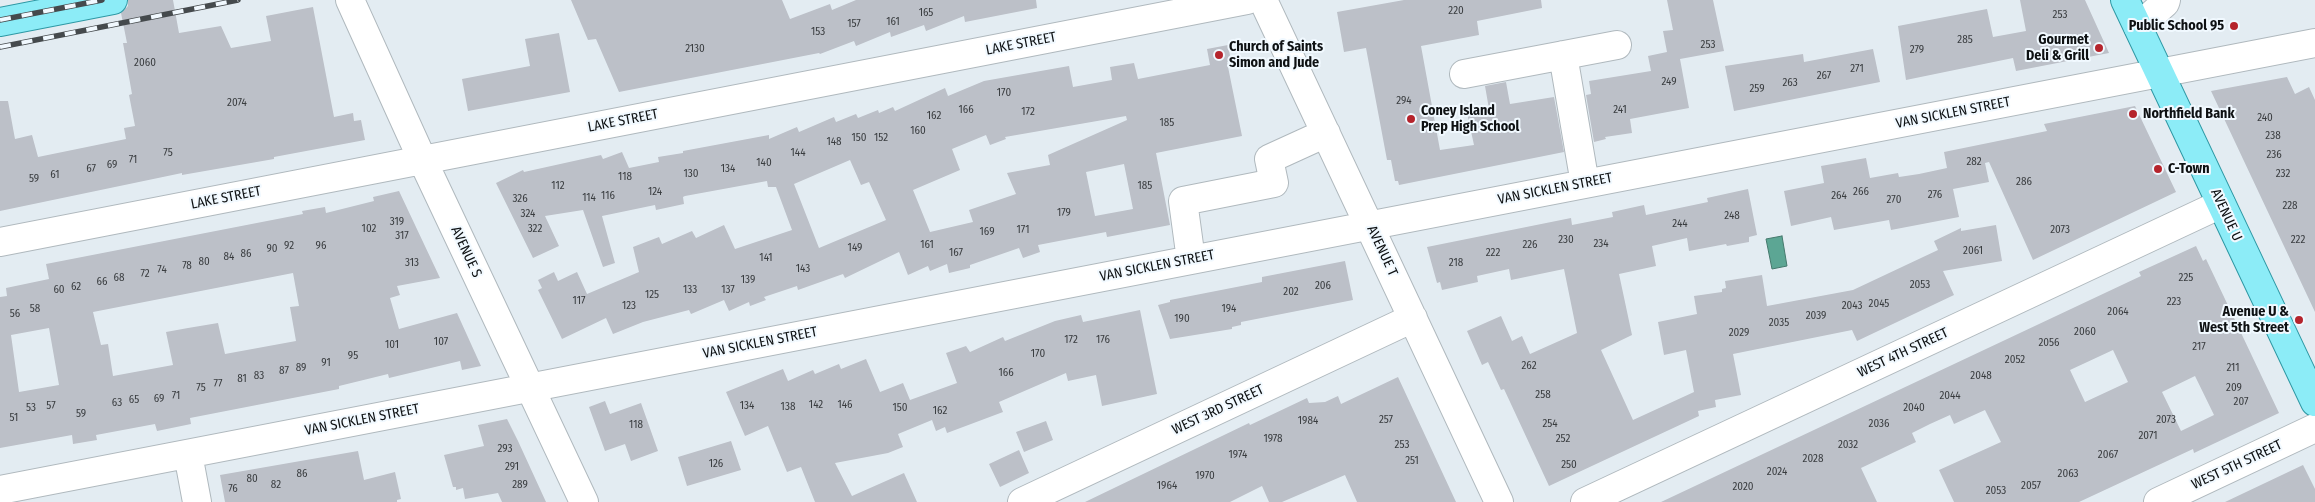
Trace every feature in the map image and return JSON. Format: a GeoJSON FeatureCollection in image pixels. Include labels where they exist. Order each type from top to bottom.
{"type":"FeatureCollection","features":[{"type":"Feature","properties":{"kind":"main road"},"geometry":{"type":"LineString","coordinates":[[0,22],[50,6],[113,0]]}},
{"type":"Feature","properties":{"kind":"main road","name":"AVENUE U"},"geometry":{"type":"LineString","coordinates":[[2125,0],[2315,402]]}},
{"type":"Feature","properties":{"kind":"street","name":"AVENUE S"},"geometry":{"type":"LineString","coordinates":[[350,0],[422,159],[584,502]]}},
{"type":"Feature","properties":{"kind":"street","name":"LAKE STREET"},"geometry":{"type":"LineString","coordinates":[[0,242],[1247,0]]}},
{"type":"Feature","properties":{"kind":"street","name":"AVENUE T"},"geometry":{"type":"LineString","coordinates":[[1264,0],[1499,502]]}},
{"type":"Feature","properties":{"kind":"street"},"geometry":{"type":"LineString","coordinates":[[2138,27],[2161,7],[2166,0]]}},
{"type":"Feature","properties":{"kind":"street","name":"VAN SICKLEN STREET"},"geometry":{"type":"LineString","coordinates":[[0,490],[2315,43]]}},
{"type":"Feature","properties":{"kind":"street"},"geometry":{"type":"LineString","coordinates":[[1464,74],[1617,45]]}},
{"type":"Feature","properties":{"kind":"street"},"geometry":{"type":"LineString","coordinates":[[1563,55],[1585,184]]}},
{"type":"Feature","properties":{"kind":"street"},"geometry":{"type":"LineString","coordinates":[[1191,260],[1183,201],[1274,183],[1268,159],[1326,133]]}},
{"type":"Feature","properties":{"kind":"street","name":"WEST 4TH STREET"},"geometry":{"type":"LineString","coordinates":[[1585,502],[2221,204]]}},
{"type":"Feature","properties":{"kind":"street","name":"WEST 3RD STREET"},"geometry":{"type":"LineString","coordinates":[[1022,502],[1413,318]]}},
{"type":"Feature","properties":{"kind":"street","name":"WEST 5TH STREET"},"geometry":{"type":"LineString","coordinates":[[2158,502],[2315,428]]}},
{"type":"Feature","properties":{"kind":"street"},"geometry":{"type":"LineString","coordinates":[[188,454],[197,502]]}},
{"type":"Feature","properties":{"kind":"shaded area"},"geometry":{"type":"Polygon","coordinates":[[[1782,236],[1787,266],[1772,269],[1766,239],[1782,236]]]}},
{"type":"Feature","properties":{"kind":"building"},"geometry":{"type":"Polygon","coordinates":[[[128,0],[173,0],[179,33],[221,26],[231,48],[271,41],[266,16],[313,7],[334,117],[353,113],[354,121],[361,120],[365,140],[274,157],[274,159],[182,175],[182,173],[0,211],[0,101],[8,101],[15,139],[32,135],[38,157],[126,139],[124,128],[135,126],[129,95],[132,94],[123,43],[127,43],[121,13],[128,6],[128,0]]]}},
{"type":"Feature","properties":{"kind":"building"},"geometry":{"type":"Polygon","coordinates":[[[571,0],[782,0],[790,19],[830,4],[832,10],[856,0],[1036,0],[1037,8],[965,22],[964,16],[926,31],[924,25],[891,37],[890,32],[856,46],[854,41],[820,54],[619,92],[596,39],[588,40],[571,0]]]}},
{"type":"Feature","properties":{"kind":"building","name":"Coney Island Prep High School"},"geometry":{"type":"Polygon","coordinates":[[[1404,0],[1541,0],[1542,8],[1477,21],[1479,35],[1421,46],[1440,150],[1474,145],[1467,113],[1489,109],[1485,86],[1506,82],[1510,104],[1554,97],[1564,152],[1399,185],[1398,181],[1395,181],[1391,160],[1387,160],[1366,48],[1344,52],[1337,12],[1404,0]]]}},
{"type":"Feature","properties":{"kind":"building"},"geometry":{"type":"Polygon","coordinates":[[[1667,0],[1713,0],[1724,51],[1680,59],[1689,108],[1630,119],[1632,133],[1605,137],[1606,139],[1594,142],[1586,95],[1591,94],[1589,81],[1651,71],[1648,56],[1667,52],[1663,31],[1673,30],[1667,0]]]}},
{"type":"Feature","properties":{"kind":"building"},"geometry":{"type":"Polygon","coordinates":[[[2020,0],[2085,0],[2109,53],[2016,71],[2013,58],[1906,80],[1898,26],[1987,9],[1993,37],[2026,31],[2020,0]]]}},
{"type":"Feature","properties":{"kind":"building"},"geometry":{"type":"Polygon","coordinates":[[[559,33],[570,92],[468,111],[462,79],[530,66],[525,39],[559,33]]]}},
{"type":"Feature","properties":{"kind":"building"},"geometry":{"type":"Polygon","coordinates":[[[1228,45],[1231,61],[1227,62],[1242,136],[1156,153],[1170,225],[1107,237],[1106,232],[1038,245],[1040,252],[1023,258],[1019,248],[970,265],[970,268],[949,273],[947,264],[930,271],[928,266],[908,275],[899,252],[845,278],[843,274],[798,290],[797,286],[764,297],[766,300],[750,306],[749,302],[729,311],[724,300],[691,314],[689,310],[643,322],[613,334],[606,318],[562,339],[538,290],[542,288],[538,280],[554,272],[558,281],[577,272],[587,294],[639,272],[633,247],[659,237],[662,244],[692,231],[696,238],[724,225],[735,249],[792,230],[776,187],[768,187],[767,181],[685,196],[683,197],[684,204],[656,210],[655,205],[602,216],[615,263],[603,267],[583,210],[545,216],[559,246],[533,258],[496,183],[523,170],[524,172],[601,155],[603,159],[622,152],[629,168],[659,162],[658,157],[683,153],[683,151],[769,135],[769,139],[797,127],[799,132],[834,117],[836,122],[856,114],[858,118],[878,110],[879,113],[893,107],[895,111],[945,88],[948,96],[984,81],[1069,66],[1073,87],[1112,80],[1110,67],[1134,63],[1138,79],[1210,65],[1207,49],[1228,45]],[[1126,116],[1005,137],[1006,139],[990,145],[986,135],[952,149],[960,170],[913,190],[930,232],[973,222],[969,210],[1016,194],[1007,173],[1050,165],[1048,155],[1127,120],[1126,116]],[[850,160],[794,184],[819,248],[886,220],[869,182],[861,185],[850,160]],[[1124,164],[1086,172],[1095,216],[1133,209],[1124,164]]]}},
{"type":"Feature","properties":{"kind":"building"},"geometry":{"type":"Polygon","coordinates":[[[1873,49],[1880,82],[1734,111],[1725,66],[1803,54],[1804,62],[1873,49]]]}},
{"type":"Feature","properties":{"kind":"building"},"geometry":{"type":"Polygon","coordinates":[[[2287,77],[2295,94],[2309,87],[2315,100],[2315,312],[2211,91],[2287,77]]]}},
{"type":"Feature","properties":{"kind":"building"},"geometry":{"type":"Polygon","coordinates":[[[2135,106],[2176,192],[2033,260],[1989,162],[1985,163],[1989,182],[1953,189],[1959,217],[1891,230],[1889,220],[1834,230],[1831,217],[1791,226],[1784,191],[1824,183],[1821,166],[1866,158],[1870,178],[1898,173],[1899,177],[1919,174],[1947,168],[1944,152],[2047,131],[2044,124],[2135,106]]]}},
{"type":"Feature","properties":{"kind":"building"},"geometry":{"type":"Polygon","coordinates":[[[1748,189],[1757,235],[1749,237],[1749,242],[1689,251],[1687,238],[1652,246],[1656,266],[1619,274],[1632,335],[1601,350],[1633,420],[1694,392],[1686,350],[1664,355],[1658,322],[1697,314],[1694,296],[1722,292],[1722,289],[1726,288],[1725,281],[1762,275],[1767,306],[1853,290],[1938,250],[1934,241],[1961,228],[1961,231],[1996,225],[2002,261],[1943,271],[1954,295],[1857,341],[1852,330],[1733,354],[1741,395],[1715,400],[1716,407],[1698,411],[1699,416],[1549,486],[1504,389],[1501,390],[1488,362],[1482,365],[1467,331],[1501,316],[1512,341],[1522,336],[1530,354],[1577,333],[1564,269],[1511,280],[1509,269],[1477,276],[1478,282],[1442,290],[1440,282],[1437,283],[1427,247],[1571,218],[1572,225],[1613,217],[1612,212],[1644,205],[1646,215],[1708,202],[1707,198],[1748,189]]]}},
{"type":"Feature","properties":{"kind":"building"},"geometry":{"type":"Polygon","coordinates":[[[399,191],[440,278],[397,286],[400,295],[390,298],[399,329],[457,313],[481,366],[462,370],[460,361],[389,378],[388,374],[339,386],[339,389],[190,418],[191,424],[157,431],[155,424],[96,435],[97,440],[73,444],[72,435],[0,448],[0,297],[7,296],[6,288],[49,279],[46,264],[303,214],[302,211],[325,207],[326,213],[374,201],[373,197],[399,191]],[[293,273],[93,312],[101,345],[108,344],[113,376],[173,365],[166,332],[218,323],[225,354],[296,341],[290,307],[299,306],[293,273]],[[49,328],[11,335],[19,392],[59,385],[49,328]]]}},
{"type":"Feature","properties":{"kind":"building"},"geometry":{"type":"Polygon","coordinates":[[[2196,246],[2203,261],[2206,259],[2279,413],[2194,453],[2193,449],[2079,502],[1954,502],[1939,470],[2001,442],[1985,410],[1954,424],[1950,415],[1930,424],[1912,433],[1916,442],[1861,468],[1877,502],[1661,502],[2141,276],[2139,272],[2196,246]],[[2113,350],[2070,370],[2085,402],[2128,382],[2113,350]],[[2195,376],[2162,392],[2181,431],[2214,415],[2195,376]]]}},
{"type":"Feature","properties":{"kind":"building"},"geometry":{"type":"Polygon","coordinates":[[[1345,261],[1353,300],[1241,322],[1241,325],[1232,327],[1232,329],[1170,339],[1158,305],[1170,302],[1170,300],[1262,282],[1262,277],[1345,261]]]}},
{"type":"Feature","properties":{"kind":"building"},"geometry":{"type":"Polygon","coordinates":[[[1140,310],[1157,394],[1102,406],[1096,375],[1068,381],[1066,373],[999,402],[1003,412],[947,433],[945,427],[936,431],[932,420],[898,434],[903,447],[888,453],[835,463],[852,496],[904,473],[917,502],[815,502],[801,467],[787,472],[768,426],[745,436],[726,392],[783,369],[788,381],[813,370],[815,374],[839,364],[841,369],[866,359],[880,392],[903,383],[910,400],[957,383],[946,353],[966,346],[970,352],[1003,337],[1005,341],[1055,321],[1081,315],[1083,322],[1140,310]]]}},
{"type":"Feature","properties":{"kind":"building"},"geometry":{"type":"Polygon","coordinates":[[[1398,377],[1456,502],[1357,502],[1345,475],[1282,502],[1269,502],[1262,486],[1230,502],[1085,502],[1249,423],[1250,425],[1307,398],[1309,403],[1325,402],[1338,396],[1341,404],[1398,377]]]}},
{"type":"Feature","properties":{"kind":"building"},"geometry":{"type":"Polygon","coordinates":[[[605,401],[610,414],[641,403],[658,451],[631,461],[625,444],[605,451],[589,407],[605,401]]]}},
{"type":"Feature","properties":{"kind":"building"},"geometry":{"type":"Polygon","coordinates":[[[507,419],[546,502],[502,502],[498,493],[465,499],[463,488],[456,490],[456,487],[453,487],[444,455],[484,446],[478,425],[507,419]]]}},
{"type":"Feature","properties":{"kind":"building"},"geometry":{"type":"Polygon","coordinates":[[[1046,421],[1053,440],[1024,452],[1016,432],[1046,421]]]}},
{"type":"Feature","properties":{"kind":"building"},"geometry":{"type":"Polygon","coordinates":[[[731,441],[741,470],[687,486],[678,457],[731,441]]]}},
{"type":"Feature","properties":{"kind":"building"},"geometry":{"type":"Polygon","coordinates":[[[1019,450],[1029,473],[1000,487],[989,464],[1019,450]]]}},
{"type":"Feature","properties":{"kind":"building"},"geometry":{"type":"Polygon","coordinates":[[[358,451],[364,480],[395,472],[401,499],[397,500],[397,502],[225,502],[220,475],[358,451]]]}},
{"type":"Feature","properties":{"kind":"building"},"geometry":{"type":"Polygon","coordinates":[[[2303,465],[2315,489],[2315,502],[2225,502],[2303,465]]]}},
{"type":"Feature","properties":{"kind":"railway"},"geometry":{"type":"LineString","coordinates":[[0,20],[102,0]]}},
{"type":"Feature","properties":{"kind":"railway"},"geometry":{"type":"LineString","coordinates":[[0,47],[238,0]]}},
{"type":"Feature","properties":{"kind":"place","name":"Public School 95"},"geometry":{"type":"Point","coordinates":[2234,26]}},
{"type":"Feature","properties":{"kind":"place","name":"Gourmet Deli & Grill"},"geometry":{"type":"Point","coordinates":[2099,48]}},
{"type":"Feature","properties":{"kind":"place","name":"Church of Saints Simon and Jude"},"geometry":{"type":"Point","coordinates":[1219,55]}},
{"type":"Feature","properties":{"kind":"place","name":"Northfield Bank"},"geometry":{"type":"Point","coordinates":[2133,114]}},
{"type":"Feature","properties":{"kind":"place","name":"Coney Island Prep High School"},"geometry":{"type":"Point","coordinates":[1411,119]}},
{"type":"Feature","properties":{"kind":"place","name":"C-Town"},"geometry":{"type":"Point","coordinates":[2158,169]}},
{"type":"Feature","properties":{"kind":"place","name":"Avenue U & West 5th Street"},"geometry":{"type":"Point","coordinates":[2299,320]}}]}
